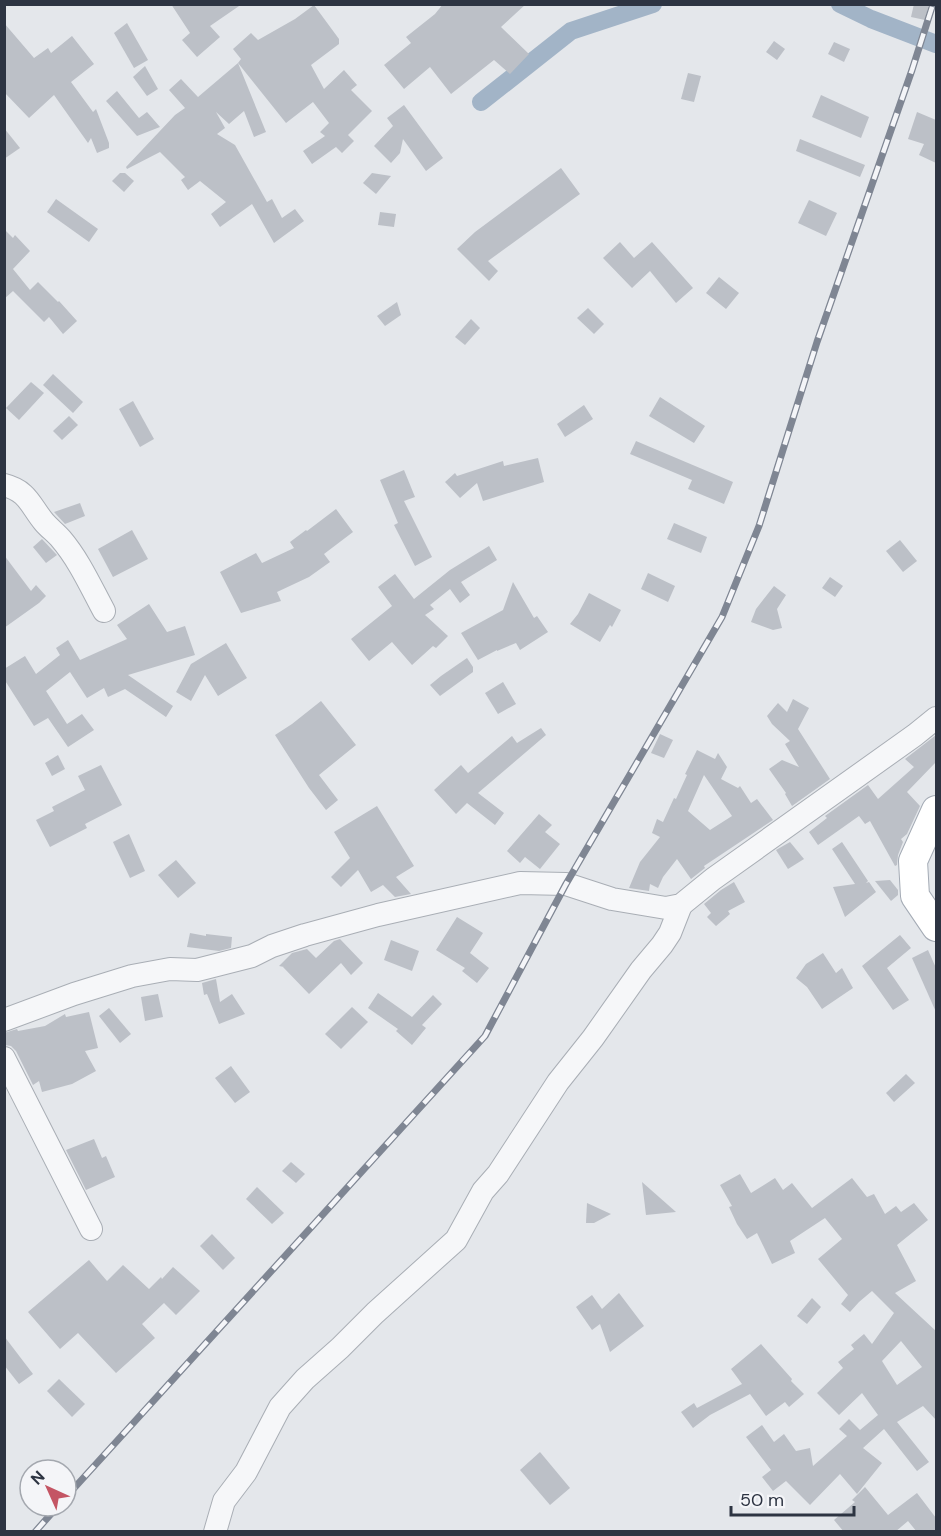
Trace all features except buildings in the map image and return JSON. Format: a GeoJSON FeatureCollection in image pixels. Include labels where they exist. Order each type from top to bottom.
{"type":"FeatureCollection","features":[{"type":"Feature","properties":{"kind":"main road"},"geometry":{"type":"LineString","coordinates":[[936,810],[913,861],[915,896],[936,927]]}},
{"type":"Feature","properties":{"kind":"street"},"geometry":{"type":"LineString","coordinates":[[4,485],[17,488],[44,522],[62,540],[104,611]]}},
{"type":"Feature","properties":{"kind":"street"},"geometry":{"type":"LineString","coordinates":[[4,1020],[74,994],[132,976],[170,969],[197,970],[252,956],[283,943],[378,915],[520,883],[566,884],[612,898],[666,908],[681,905],[713,879],[936,718]]}},
{"type":"Feature","properties":{"kind":"street"},"geometry":{"type":"LineString","coordinates":[[214,1532],[224,1501],[246,1472],[280,1407],[305,1378],[456,1240],[483,1191],[498,1174],[558,1082],[662,945],[670,933],[681,905]]}},
{"type":"Feature","properties":{"kind":"street"},"geometry":{"type":"LineString","coordinates":[[4,1058],[91,1229]]}},
{"type":"Feature","properties":{"kind":"waterway"},"geometry":{"type":"LineString","coordinates":[[481,102],[571,31],[653,4]]}},
{"type":"Feature","properties":{"kind":"waterway"},"geometry":{"type":"LineString","coordinates":[[840,4],[871,19],[936,44]]}},
{"type":"Feature","properties":{"kind":"railway"},"geometry":{"type":"LineString","coordinates":[[78,1484],[485,1036],[566,884],[722,617],[759,526],[817,342],[933,4]]}},
{"type":"Feature","properties":{"kind":"railway"},"geometry":{"type":"LineString","coordinates":[[35,1532],[47,1518]]}}]}
